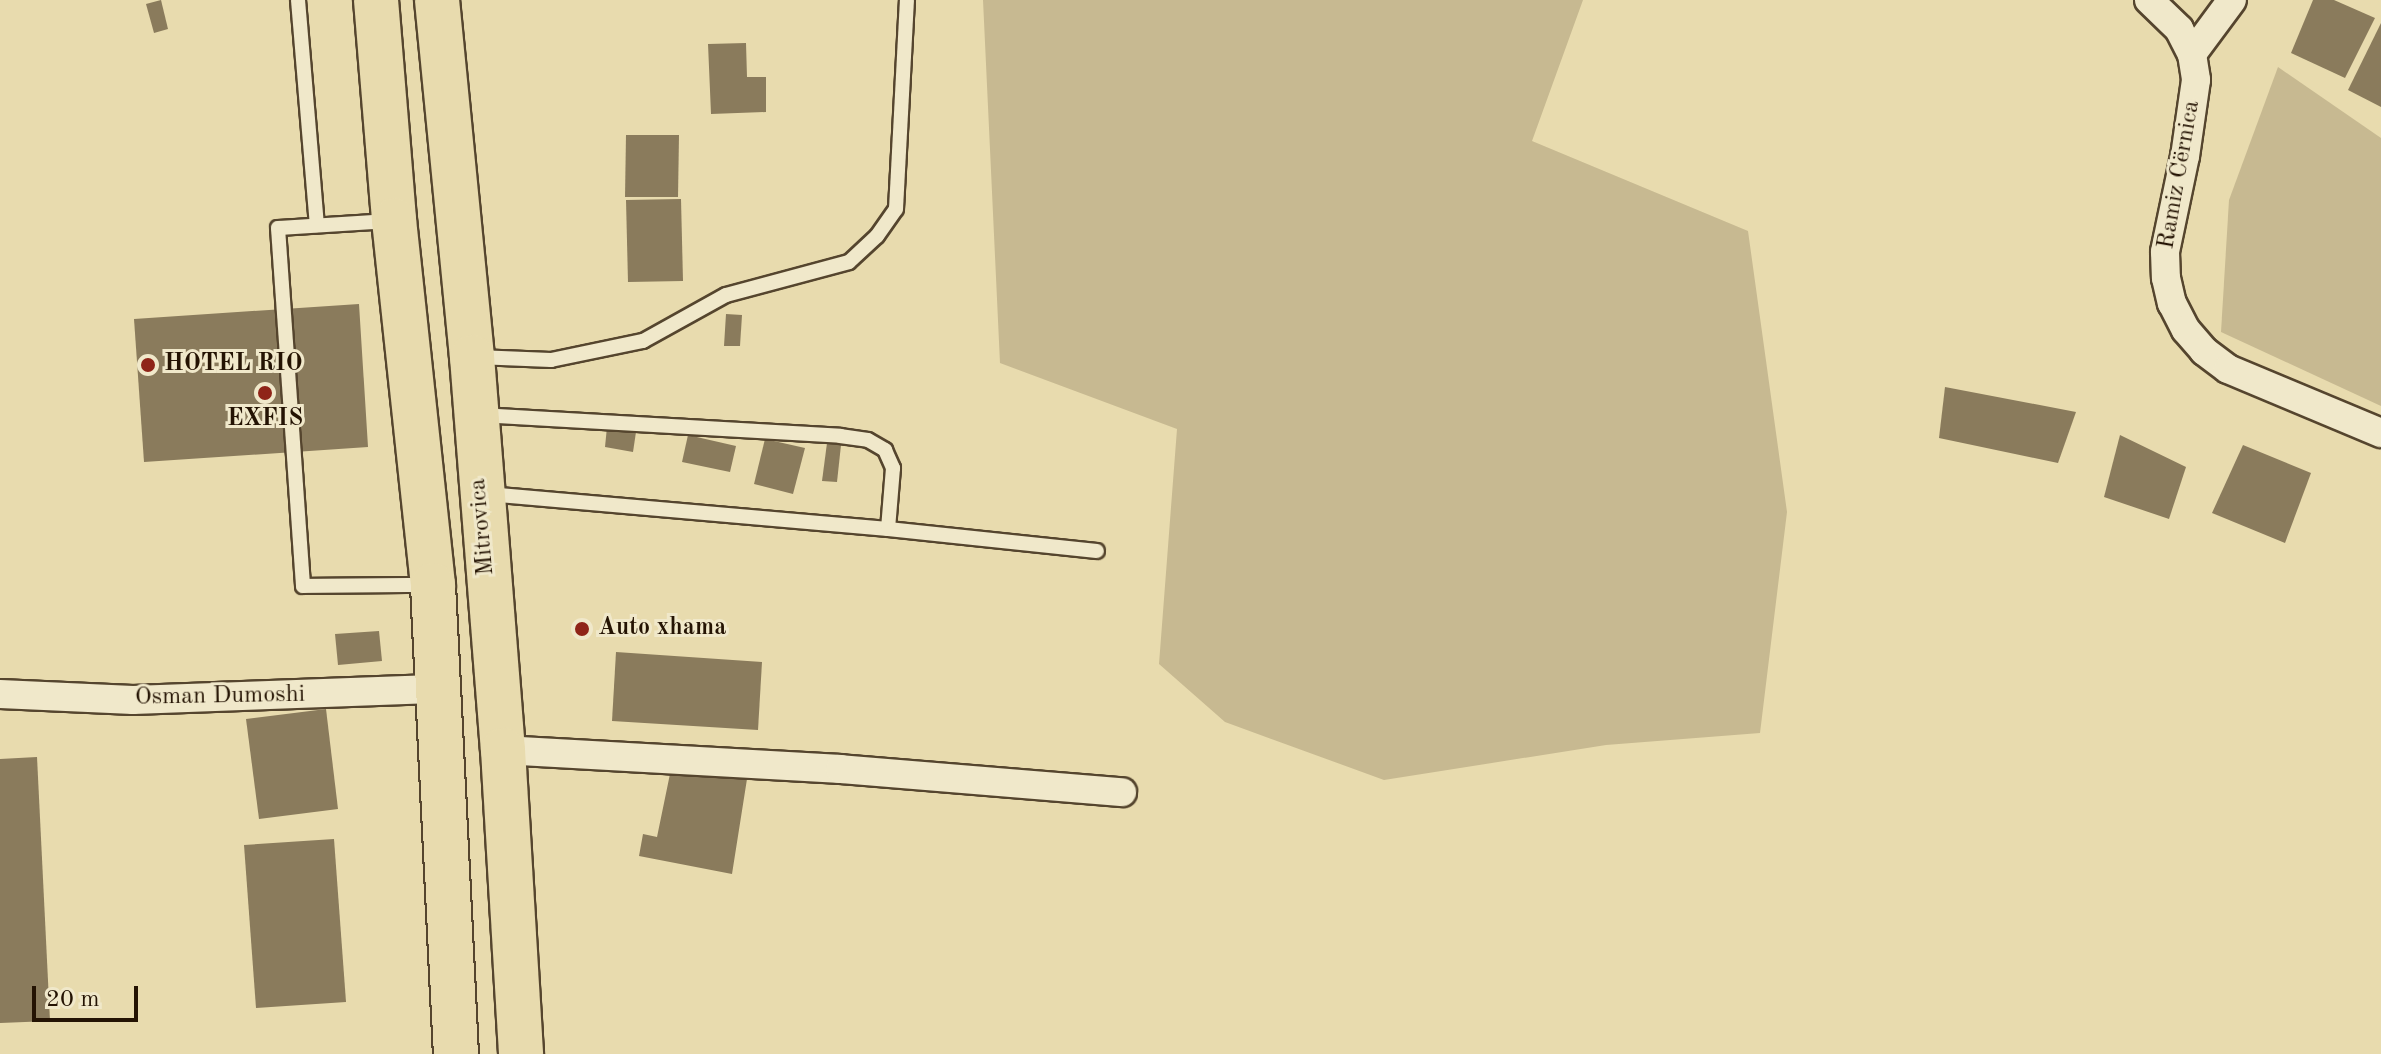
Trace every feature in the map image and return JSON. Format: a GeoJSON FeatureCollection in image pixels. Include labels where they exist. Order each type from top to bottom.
{"type":"FeatureCollection","features":[{"type":"Feature","properties":{"kind":"highway"},"geometry":{"type":"LineString","coordinates":[[376,0],[394,220],[433,585],[456,1054]]}},
{"type":"Feature","properties":{"kind":"highway","name":"Mitrovica"},"geometry":{"type":"LineString","coordinates":[[437,0],[472,357],[480,493],[503,750],[521,1054]]}},
{"type":"Feature","properties":{"kind":"street","name":"Ramiz Cërnica"},"geometry":{"type":"LineString","coordinates":[[2149,0],[2179,29],[2192,54],[2196,80],[2194,108],[2165,252],[2166,278],[2172,303],[2195,340],[2228,369],[2381,433]]}},
{"type":"Feature","properties":{"kind":"street"},"geometry":{"type":"LineString","coordinates":[[2192,54],[2232,0]]}},
{"type":"Feature","properties":{"kind":"street","name":"Osman Dumoshi"},"geometry":{"type":"LineString","coordinates":[[0,694],[133,700],[265,698],[440,689]]}},
{"type":"Feature","properties":{"kind":"street"},"geometry":{"type":"LineString","coordinates":[[503,750],[840,769],[1122,792]]}},
{"type":"Feature","properties":{"kind":"lane"},"geometry":{"type":"LineString","coordinates":[[298,0],[317,225]]}},
{"type":"Feature","properties":{"kind":"lane"},"geometry":{"type":"LineString","coordinates":[[472,357],[551,360],[643,341],[726,295],[849,262],[877,236],[896,209],[907,0]]}},
{"type":"Feature","properties":{"kind":"lane"},"geometry":{"type":"LineString","coordinates":[[394,220],[278,228],[303,586],[433,585]]}},
{"type":"Feature","properties":{"kind":"lane"},"geometry":{"type":"LineString","coordinates":[[476,415],[868,440],[885,450],[893,468],[888,529]]}},
{"type":"Feature","properties":{"kind":"lane"},"geometry":{"type":"LineString","coordinates":[[480,493],[1097,551]]}},
{"type":"Feature","properties":{"kind":"shaded area"},"geometry":{"type":"Polygon","coordinates":[[[983,0],[1583,0],[1532,141],[1748,231],[1787,512],[1760,733],[1606,745],[1384,780],[1225,722],[1159,664],[1177,429],[1000,363],[983,0]]]}},
{"type":"Feature","properties":{"kind":"shaded area"},"geometry":{"type":"Polygon","coordinates":[[[2278,67],[2381,138],[2381,406],[2221,332],[2229,200],[2278,67]]]}},
{"type":"Feature","properties":{"kind":"building"},"geometry":{"type":"Polygon","coordinates":[[[161,0],[168,29],[154,33],[146,4],[161,0]]]}},
{"type":"Feature","properties":{"kind":"building"},"geometry":{"type":"Polygon","coordinates":[[[2313,0],[2334,0],[2375,18],[2345,78],[2291,53],[2313,0]]]}},
{"type":"Feature","properties":{"kind":"building"},"geometry":{"type":"Polygon","coordinates":[[[2381,23],[2381,107],[2348,90],[2381,23]]]}},
{"type":"Feature","properties":{"kind":"building"},"geometry":{"type":"Polygon","coordinates":[[[746,43],[747,77],[766,77],[766,112],[711,114],[708,44],[746,43]]]}},
{"type":"Feature","properties":{"kind":"building"},"geometry":{"type":"Polygon","coordinates":[[[626,135],[679,135],[678,197],[625,197],[626,135]]]}},
{"type":"Feature","properties":{"kind":"building"},"geometry":{"type":"Polygon","coordinates":[[[681,199],[683,281],[628,282],[626,200],[681,199]]]}},
{"type":"Feature","properties":{"kind":"building"},"geometry":{"type":"Polygon","coordinates":[[[359,304],[368,447],[144,462],[134,319],[359,304]]]}},
{"type":"Feature","properties":{"kind":"building"},"geometry":{"type":"Polygon","coordinates":[[[726,314],[742,315],[740,346],[724,346],[726,314]]]}},
{"type":"Feature","properties":{"kind":"building"},"geometry":{"type":"Polygon","coordinates":[[[1945,387],[2076,412],[2058,463],[1939,438],[1945,387]]]}},
{"type":"Feature","properties":{"kind":"building"},"geometry":{"type":"Polygon","coordinates":[[[607,427],[636,432],[633,452],[605,447],[607,427]]]}},
{"type":"Feature","properties":{"kind":"building"},"geometry":{"type":"Polygon","coordinates":[[[688,435],[736,446],[730,472],[682,462],[688,435]]]}},
{"type":"Feature","properties":{"kind":"building"},"geometry":{"type":"Polygon","coordinates":[[[2120,435],[2186,467],[2169,519],[2104,497],[2120,435]]]}},
{"type":"Feature","properties":{"kind":"building"},"geometry":{"type":"Polygon","coordinates":[[[765,439],[805,448],[793,494],[754,484],[765,439]]]}},
{"type":"Feature","properties":{"kind":"building"},"geometry":{"type":"Polygon","coordinates":[[[827,443],[841,445],[837,482],[822,481],[827,443]]]}},
{"type":"Feature","properties":{"kind":"building"},"geometry":{"type":"Polygon","coordinates":[[[2243,445],[2311,473],[2285,543],[2212,513],[2243,445]]]}},
{"type":"Feature","properties":{"kind":"building"},"geometry":{"type":"Polygon","coordinates":[[[379,631],[382,661],[338,665],[335,634],[379,631]]]}},
{"type":"Feature","properties":{"kind":"building"},"geometry":{"type":"Polygon","coordinates":[[[616,652],[762,662],[758,730],[612,721],[616,652]]]}},
{"type":"Feature","properties":{"kind":"building"},"geometry":{"type":"Polygon","coordinates":[[[326,709],[338,809],[259,819],[246,719],[326,709]]]}},
{"type":"Feature","properties":{"kind":"building"},"geometry":{"type":"Polygon","coordinates":[[[37,757],[50,1021],[0,1023],[0,759],[37,757]]]}},
{"type":"Feature","properties":{"kind":"building"},"geometry":{"type":"Polygon","coordinates":[[[671,769],[747,779],[732,874],[639,856],[643,834],[657,837],[671,769]]]}},
{"type":"Feature","properties":{"kind":"building"},"geometry":{"type":"Polygon","coordinates":[[[334,839],[346,1002],[256,1008],[244,845],[334,839]]]}},
{"type":"Feature","properties":{"kind":"place","name":"HOTEL RIO"},"geometry":{"type":"Point","coordinates":[148,365]}},
{"type":"Feature","properties":{"kind":"place","name":"EXFIS"},"geometry":{"type":"Point","coordinates":[265,393]}},
{"type":"Feature","properties":{"kind":"place","name":"Auto xhama"},"geometry":{"type":"Point","coordinates":[582,629]}}]}
